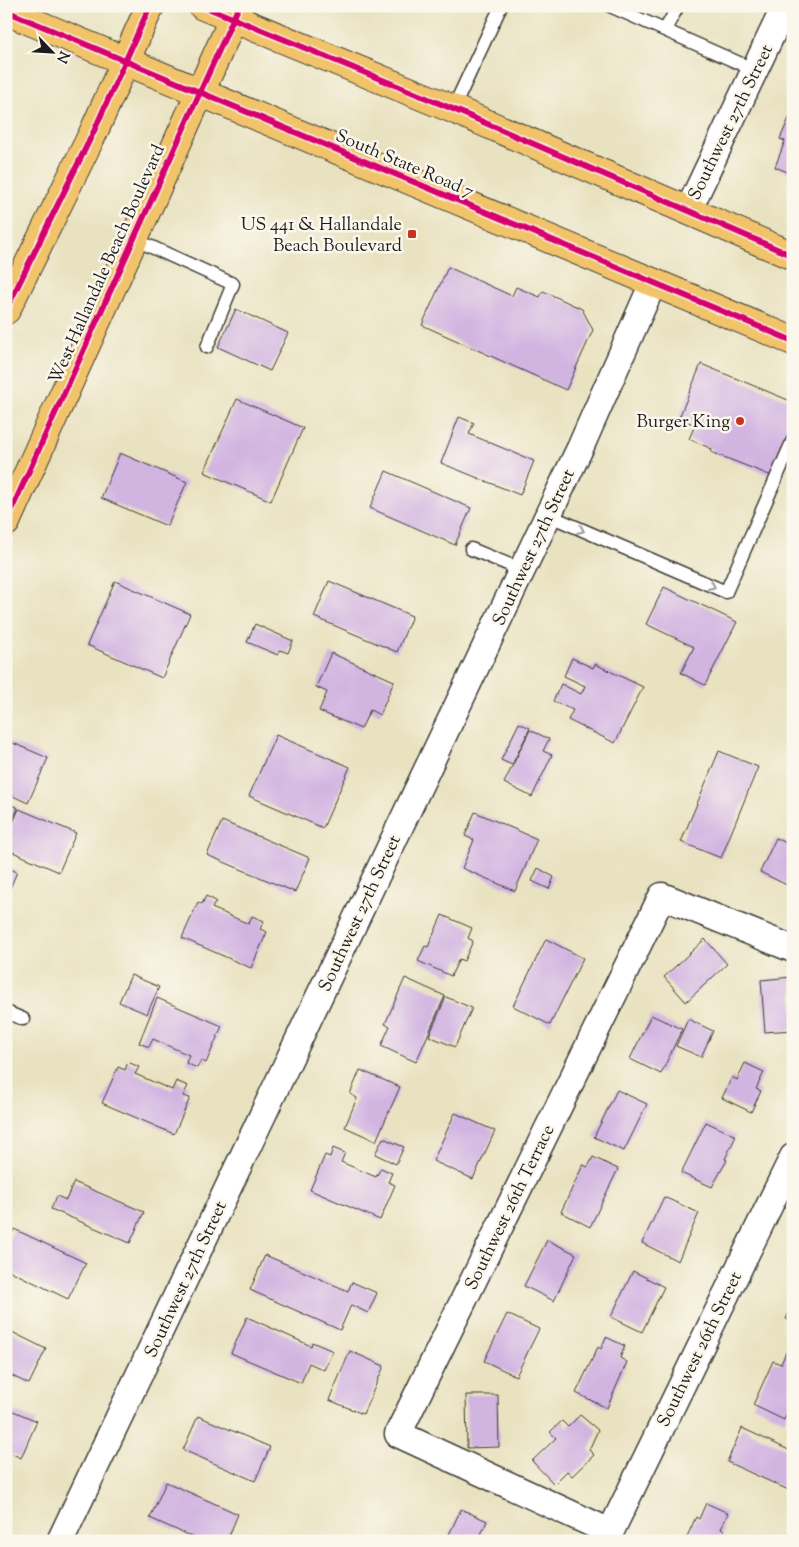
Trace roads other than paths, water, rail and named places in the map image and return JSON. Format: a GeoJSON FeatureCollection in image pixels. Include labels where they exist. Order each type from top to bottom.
{"type":"FeatureCollection","features":[{"type":"Feature","properties":{"kind":"main road"},"geometry":{"type":"LineString","coordinates":[[6,310],[94,132],[150,6]]}},
{"type":"Feature","properties":{"kind":"main road"},"geometry":{"type":"LineString","coordinates":[[203,6],[236,13],[793,256]]}},
{"type":"Feature","properties":{"kind":"main road","name":"South State Road 7"},"geometry":{"type":"LineString","coordinates":[[6,11],[793,341]]}},
{"type":"Feature","properties":{"kind":"main road","name":"West Hallandale Beach Boulevard"},"geometry":{"type":"LineString","coordinates":[[6,522],[236,13]]}},
{"type":"Feature","properties":{"kind":"street","name":"Southwest 27th Street"},"geometry":{"type":"LineString","coordinates":[[688,211],[785,6]]}},
{"type":"Feature","properties":{"kind":"street","name":"Southwest 27th Street"},"geometry":{"type":"LineString","coordinates":[[60,1541],[548,516],[653,283]]}},
{"type":"Feature","properties":{"kind":"street","name":"Southwest 26th Terrace"},"geometry":{"type":"LineString","coordinates":[[608,1536],[398,1434],[662,896],[793,949]]}},
{"type":"Feature","properties":{"kind":"street","name":"Southwest 26th Street"},"geometry":{"type":"LineString","coordinates":[[608,1536],[793,1157]]}},
{"type":"Feature","properties":{"kind":"lane"},"geometry":{"type":"LineString","coordinates":[[610,6],[755,70]]}},
{"type":"Feature","properties":{"kind":"lane"},"geometry":{"type":"LineString","coordinates":[[666,30],[678,6]]}},
{"type":"Feature","properties":{"kind":"lane"},"geometry":{"type":"LineString","coordinates":[[453,109],[498,7]]}},
{"type":"Feature","properties":{"kind":"lane"},"geometry":{"type":"LineString","coordinates":[[134,239],[233,284],[207,347]]}},
{"type":"Feature","properties":{"kind":"lane"},"geometry":{"type":"LineString","coordinates":[[548,516],[726,592],[793,440]]}},
{"type":"Feature","properties":{"kind":"lane"},"geometry":{"type":"LineString","coordinates":[[471,549],[522,570]]}},
{"type":"Feature","properties":{"kind":"lane"},"geometry":{"type":"LineString","coordinates":[[6,1012],[23,1019]]}},
{"type":"Feature","properties":{"kind":"place","name":"US 441 & Hallandale Beach Boulevard"},"geometry":{"type":"Point","coordinates":[412,234]}},
{"type":"Feature","properties":{"kind":"place","name":"Burger King"},"geometry":{"type":"Point","coordinates":[740,421]}}]}
